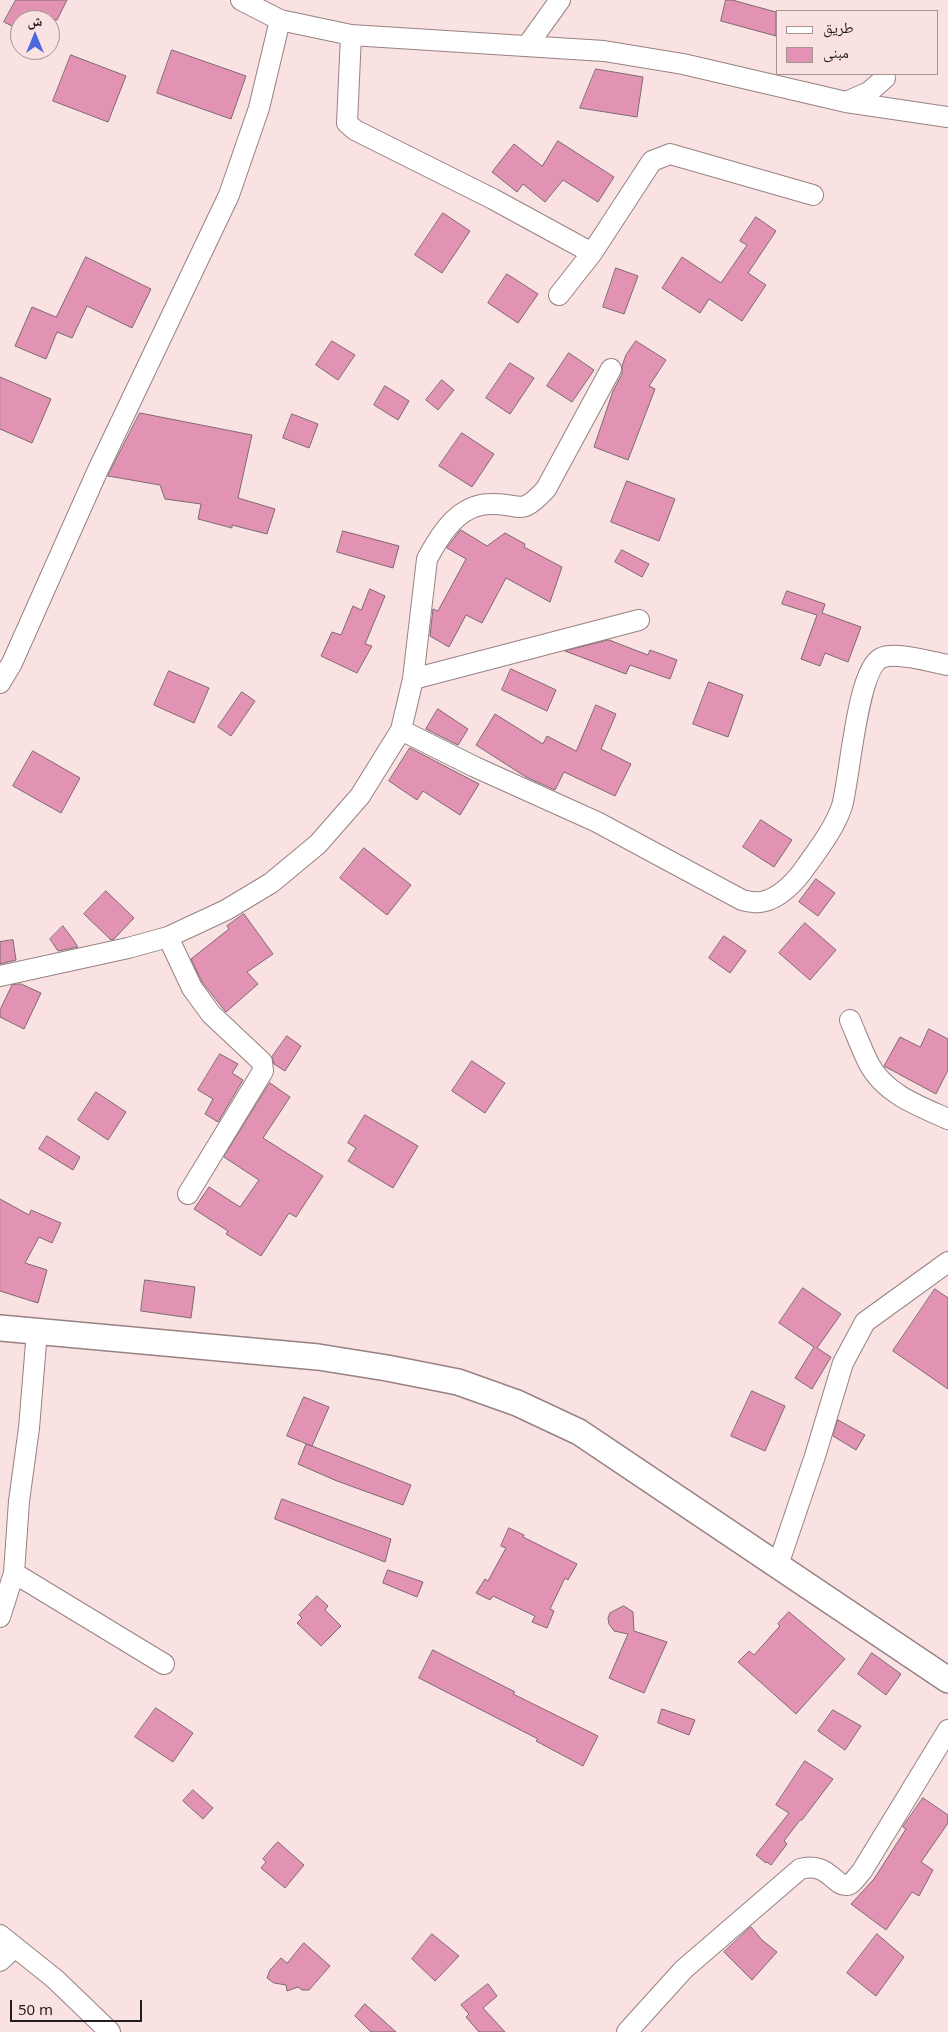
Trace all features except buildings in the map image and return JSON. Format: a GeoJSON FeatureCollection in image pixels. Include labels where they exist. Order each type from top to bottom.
{"type":"FeatureCollection","features":[{"type":"Feature","properties":{"kind":"street"},"geometry":{"type":"LineString","coordinates":[[241,0],[280,20],[351,35],[604,52],[683,64],[846,102],[948,118]]}},
{"type":"Feature","properties":{"kind":"street"},"geometry":{"type":"LineString","coordinates":[[527,46],[560,0]]}},
{"type":"Feature","properties":{"kind":"street"},"geometry":{"type":"LineString","coordinates":[[0,683],[12,663],[97,472],[229,195],[260,108],[280,20]]}},
{"type":"Feature","properties":{"kind":"street"},"geometry":{"type":"LineString","coordinates":[[351,35],[348,123],[355,130],[493,199],[592,254]]}},
{"type":"Feature","properties":{"kind":"street"},"geometry":{"type":"LineString","coordinates":[[846,102],[869,92],[885,78]]}},
{"type":"Feature","properties":{"kind":"street"},"geometry":{"type":"LineString","coordinates":[[559,295],[592,254],[652,161],[658,157],[670,154],[814,195]]}},
{"type":"Feature","properties":{"kind":"street"},"geometry":{"type":"LineString","coordinates":[[0,976],[128,948],[168,936],[226,910],[271,883],[318,844],[360,796],[401,730],[413,679],[428,559],[435,543],[453,520],[474,506],[492,504],[521,508],[534,502],[546,489],[611,369]]}},
{"type":"Feature","properties":{"kind":"street"},"geometry":{"type":"LineString","coordinates":[[413,679],[639,620]]}},
{"type":"Feature","properties":{"kind":"street"},"geometry":{"type":"LineString","coordinates":[[401,730],[476,767],[597,822],[742,900],[760,902],[779,894],[797,880],[826,839],[841,808],[847,783],[855,728],[871,666],[880,658],[892,655],[948,665]]}},
{"type":"Feature","properties":{"kind":"street"},"geometry":{"type":"LineString","coordinates":[[168,936],[192,988],[212,1014],[262,1062],[263,1066],[263,1071],[188,1194]]}},
{"type":"Feature","properties":{"kind":"street"},"geometry":{"type":"LineString","coordinates":[[850,1020],[869,1065],[883,1082],[906,1100],[948,1119]]}},
{"type":"Feature","properties":{"kind":"street"},"geometry":{"type":"LineString","coordinates":[[778,1565],[816,1456],[843,1362],[865,1322],[945,1268]]}},
{"type":"Feature","properties":{"kind":"street"},"geometry":{"type":"LineString","coordinates":[[0,1328],[318,1357],[458,1382],[517,1403],[579,1432],[948,1680]]}},
{"type":"Feature","properties":{"kind":"street"},"geometry":{"type":"LineString","coordinates":[[0,1616],[14,1573],[19,1501],[28,1428],[36,1331]]}},
{"type":"Feature","properties":{"kind":"street"},"geometry":{"type":"LineString","coordinates":[[14,1573],[164,1664]]}},
{"type":"Feature","properties":{"kind":"street"},"geometry":{"type":"LineString","coordinates":[[627,2032],[684,1969],[800,1869],[810,1866],[818,1867],[842,1884],[848,1885],[852,1882],[862,1871],[945,1743]]}},
{"type":"Feature","properties":{"kind":"street"},"geometry":{"type":"LineString","coordinates":[[5,1948],[55,1979],[110,2032]]}}]}
